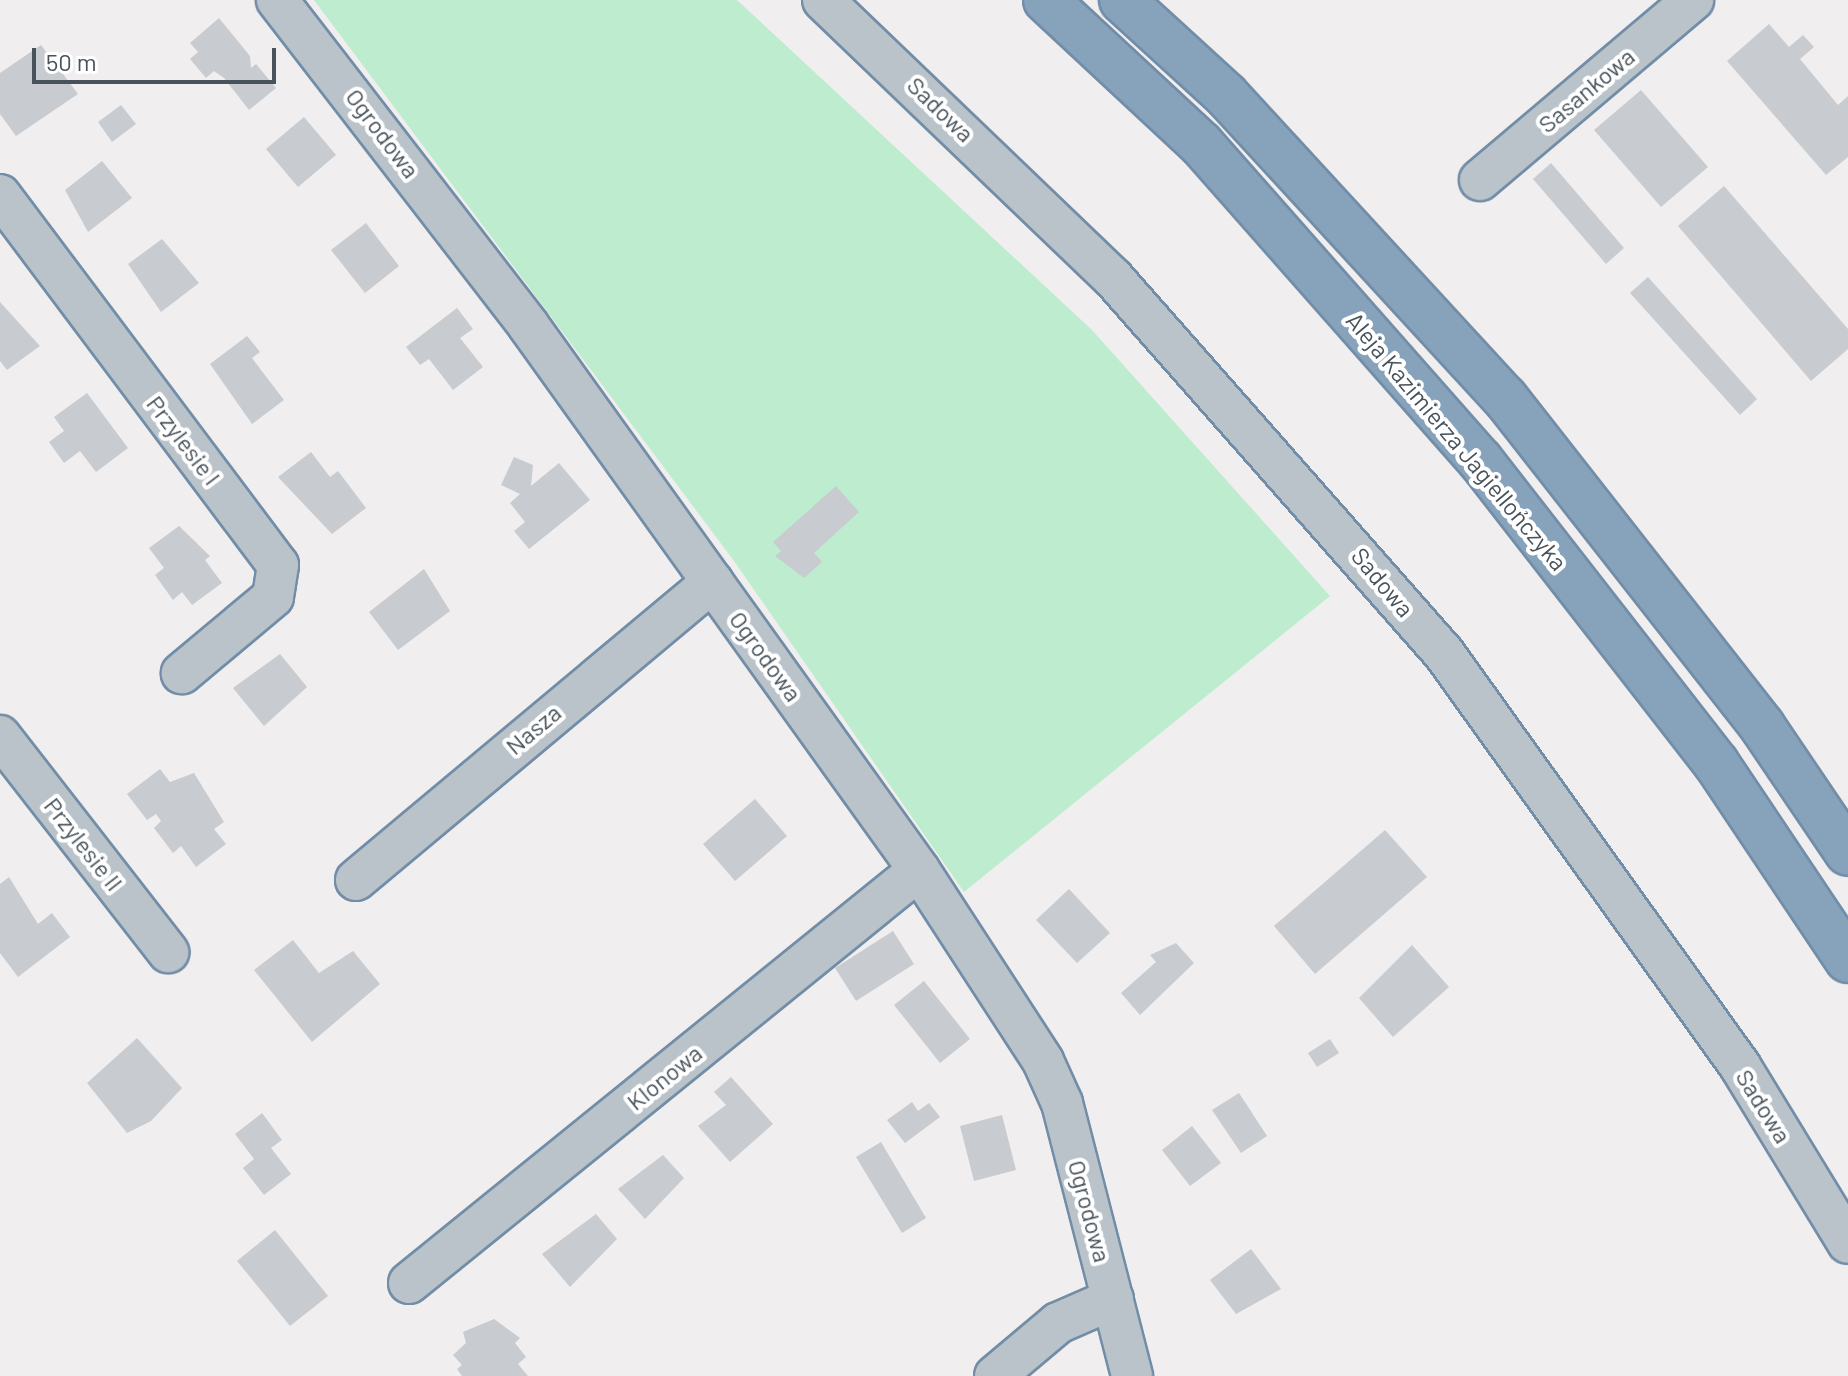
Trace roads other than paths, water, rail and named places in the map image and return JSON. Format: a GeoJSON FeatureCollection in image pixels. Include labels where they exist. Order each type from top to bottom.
{"type":"FeatureCollection","features":[{"type":"Feature","properties":{"kind":"highway","name":"Aleja Kazimierza Jagiellończyka"},"geometry":{"type":"LineString","coordinates":[[1046,0],[1201,144],[1480,460],[1716,763],[1848,960]]}},
{"type":"Feature","properties":{"kind":"highway"},"geometry":{"type":"LineString","coordinates":[[1122,0],[1226,95],[1505,398],[1762,726],[1848,853]]}},
{"type":"Feature","properties":{"kind":"street","name":"Ogrodowa"},"geometry":{"type":"LineString","coordinates":[[277,0],[528,325],[919,870],[1043,1061],[1062,1103],[1132,1376]]}},
{"type":"Feature","properties":{"kind":"street","name":"Sadowa"},"geometry":{"type":"LineString","coordinates":[[823,0],[1113,278],[1443,652],[1731,1053],[1848,1243]]}},
{"type":"Feature","properties":{"kind":"street","name":"Sasankowa"},"geometry":{"type":"LineString","coordinates":[[1480,180],[1693,0]]}},
{"type":"Feature","properties":{"kind":"street","name":"Przylesie I"},"geometry":{"type":"LineString","coordinates":[[0,195],[278,565],[273,597],[182,673]]}},
{"type":"Feature","properties":{"kind":"street","name":"Nasza"},"geometry":{"type":"LineString","coordinates":[[356,880],[713,582]]}},
{"type":"Feature","properties":{"kind":"street","name":"Przylesie II"},"geometry":{"type":"LineString","coordinates":[[0,736],[168,952]]}},
{"type":"Feature","properties":{"kind":"street","name":"Klonowa"},"geometry":{"type":"LineString","coordinates":[[409,1283],[919,870]]}},
{"type":"Feature","properties":{"kind":"street"},"geometry":{"type":"LineString","coordinates":[[995,1376],[1058,1323],[1113,1299]]}}]}
